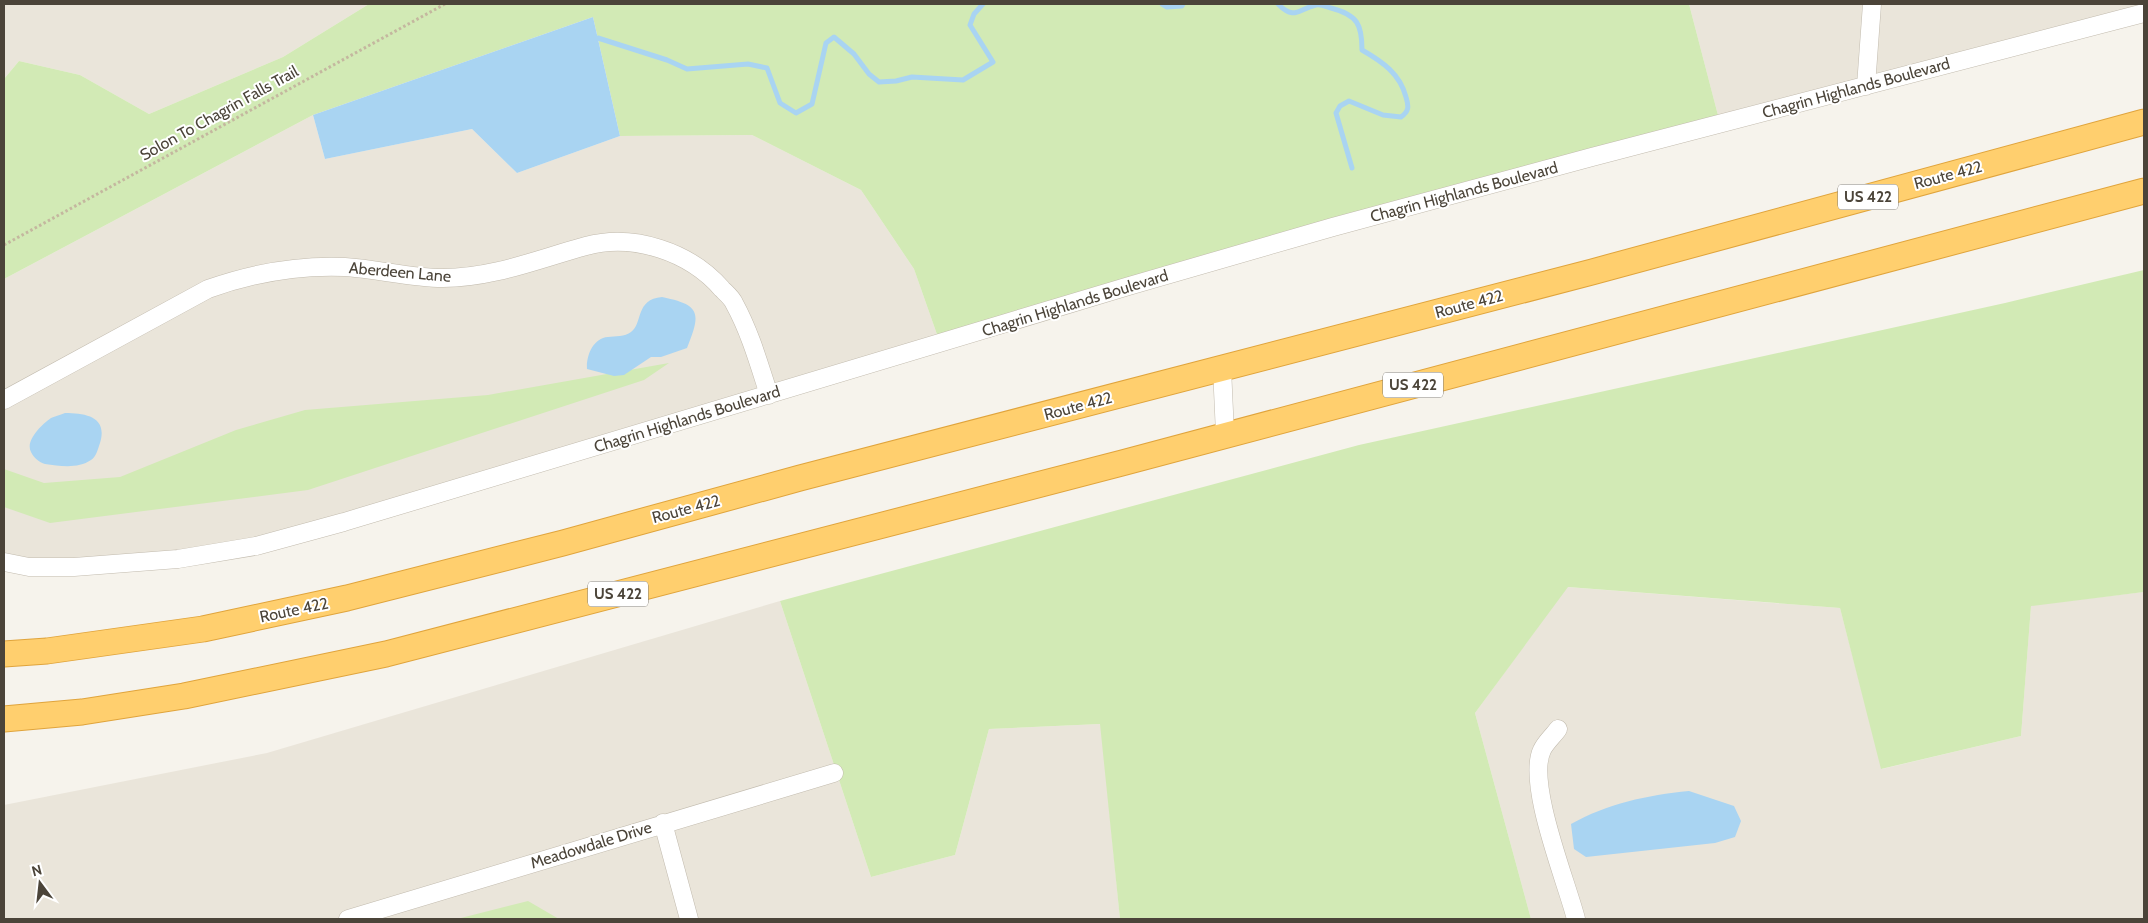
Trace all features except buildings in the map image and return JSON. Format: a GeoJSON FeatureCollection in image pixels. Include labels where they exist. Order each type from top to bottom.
{"type":"FeatureCollection","features":[{"type":"Feature","properties":{"kind":"highway","name":"Route 422"},"geometry":{"type":"LineString","coordinates":[[4,654],[47,651],[203,629],[347,598],[554,546],[800,478],[1592,272],[2144,122]]}},
{"type":"Feature","properties":{"kind":"highway","name":"US 422"},"geometry":{"type":"LineString","coordinates":[[4,719],[82,712],[184,696],[386,654],[1113,466],[1225,434],[2144,191]]}},
{"type":"Feature","properties":{"kind":"street"},"geometry":{"type":"LineString","coordinates":[[1866,86],[1872,4]]}},
{"type":"Feature","properties":{"kind":"street","name":"Chagrin Highlands Boulevard"},"geometry":{"type":"LineString","coordinates":[[4,562],[29,567],[128,564],[178,559],[256,546],[344,522],[1324,230],[1592,156],[2144,13]]}},
{"type":"Feature","properties":{"kind":"street","name":"Aberdeen Lane"},"geometry":{"type":"LineString","coordinates":[[4,400],[208,288],[240,278],[286,269],[345,267],[442,278],[486,275],[588,245],[629,242],[670,251],[710,275],[734,302],[750,340],[769,395]]}},
{"type":"Feature","properties":{"kind":"street"},"geometry":{"type":"LineString","coordinates":[[1222,368],[1225,434]]}},
{"type":"Feature","properties":{"kind":"street"},"geometry":{"type":"LineString","coordinates":[[1558,729],[1542,750],[1539,775],[1548,831],[1570,895],[1576,919]]}},
{"type":"Feature","properties":{"kind":"street","name":"Meadowdale Drive"},"geometry":{"type":"LineString","coordinates":[[348,919],[834,773]]}},
{"type":"Feature","properties":{"kind":"street"},"geometry":{"type":"LineString","coordinates":[[663,823],[689,919]]}},
{"type":"Feature","properties":{"kind":"path","name":"Solon To Chagrin Falls Trail"},"geometry":{"type":"LineString","coordinates":[[4,245],[446,4]]}},
{"type":"Feature","properties":{"kind":"shaded area"},"geometry":{"type":"Polygon","coordinates":[[[4,4],[369,4],[283,57],[149,114],[80,75],[19,61],[4,79],[4,4]]]}},
{"type":"Feature","properties":{"kind":"shaded area"},"geometry":{"type":"Polygon","coordinates":[[[1689,4],[2144,4],[2144,13],[1720,123],[1689,4]]]}},
{"type":"Feature","properties":{"kind":"shaded area"},"geometry":{"type":"Polygon","coordinates":[[[313,115],[325,159],[472,129],[517,173],[620,136],[752,135],[861,190],[914,269],[940,343],[769,395],[178,559],[4,562],[4,279],[313,115]]]}},
{"type":"Feature","properties":{"kind":"shaded area"},"geometry":{"type":"Polygon","coordinates":[[[1567,587],[1840,608],[1882,769],[2021,736],[2031,605],[2144,592],[2144,919],[1531,919],[1475,713],[1567,587]]]}},
{"type":"Feature","properties":{"kind":"shaded area"},"geometry":{"type":"Polygon","coordinates":[[[780,601],[871,877],[955,855],[989,729],[1101,724],[1120,919],[4,919],[4,805],[267,753],[780,601]]]}},
{"type":"Feature","properties":{"kind":"green space"},"geometry":{"type":"Polygon","coordinates":[[[369,4],[1689,4],[1720,123],[940,343],[914,269],[861,190],[752,135],[620,136],[593,17],[313,115],[4,279],[4,79],[19,61],[80,75],[149,114],[283,57],[369,4]]]}},
{"type":"Feature","properties":{"kind":"green space"},"geometry":{"type":"Polygon","coordinates":[[[2144,270],[2144,592],[2031,606],[2021,736],[1881,769],[1840,608],[1568,587],[1475,713],[1531,919],[1120,919],[1100,724],[989,729],[955,855],[871,877],[780,601],[1359,445],[2005,303],[2144,270]]]}},
{"type":"Feature","properties":{"kind":"green space"},"geometry":{"type":"Polygon","coordinates":[[[669,363],[644,380],[308,490],[50,523],[4,507],[4,469],[44,483],[120,477],[236,430],[305,410],[488,395],[669,363]]]}},
{"type":"Feature","properties":{"kind":"green space"},"geometry":{"type":"Polygon","coordinates":[[[528,901],[559,919],[457,919],[528,901]]]}},
{"type":"Feature","properties":{"kind":"water"},"geometry":{"type":"Polygon","coordinates":[[[593,17],[620,136],[517,173],[472,129],[325,159],[313,115],[593,17]]]}},
{"type":"Feature","properties":{"kind":"water"},"geometry":{"type":"Polygon","coordinates":[[[662,297],[684,303],[691,307],[694,312],[696,319],[687,348],[661,357],[651,357],[624,375],[614,376],[587,369],[589,353],[594,344],[603,338],[629,334],[635,328],[643,307],[647,302],[662,297]]]}},
{"type":"Feature","properties":{"kind":"water"},"geometry":{"type":"Polygon","coordinates":[[[65,413],[80,414],[93,418],[98,422],[102,434],[97,453],[91,460],[80,465],[45,464],[35,458],[31,452],[30,443],[47,421],[65,413]]]}},
{"type":"Feature","properties":{"kind":"water"},"geometry":{"type":"Polygon","coordinates":[[[1689,791],[1734,806],[1741,821],[1735,837],[1715,843],[1586,857],[1574,849],[1571,824],[1613,806],[1658,795],[1689,791]]]}},
{"type":"Feature","properties":{"kind":"waterway"},"geometry":{"type":"LineString","coordinates":[[598,38],[667,60],[687,69],[748,64],[767,68],[780,103],[796,113],[812,104],[826,43],[834,37],[854,54],[869,74],[879,82],[896,81],[912,77],[963,80],[993,62],[970,25],[974,14],[983,4]]}},
{"type":"Feature","properties":{"kind":"waterway"},"geometry":{"type":"LineString","coordinates":[[1162,4],[1167,7],[1182,6],[1183,4]]}},
{"type":"Feature","properties":{"kind":"waterway"},"geometry":{"type":"LineString","coordinates":[[1278,4],[1293,13],[1318,5],[1347,14],[1357,22],[1361,34],[1362,50],[1390,69],[1400,82],[1408,106],[1406,113],[1401,117],[1383,115],[1349,101],[1340,106],[1336,113],[1352,168]]}}]}
